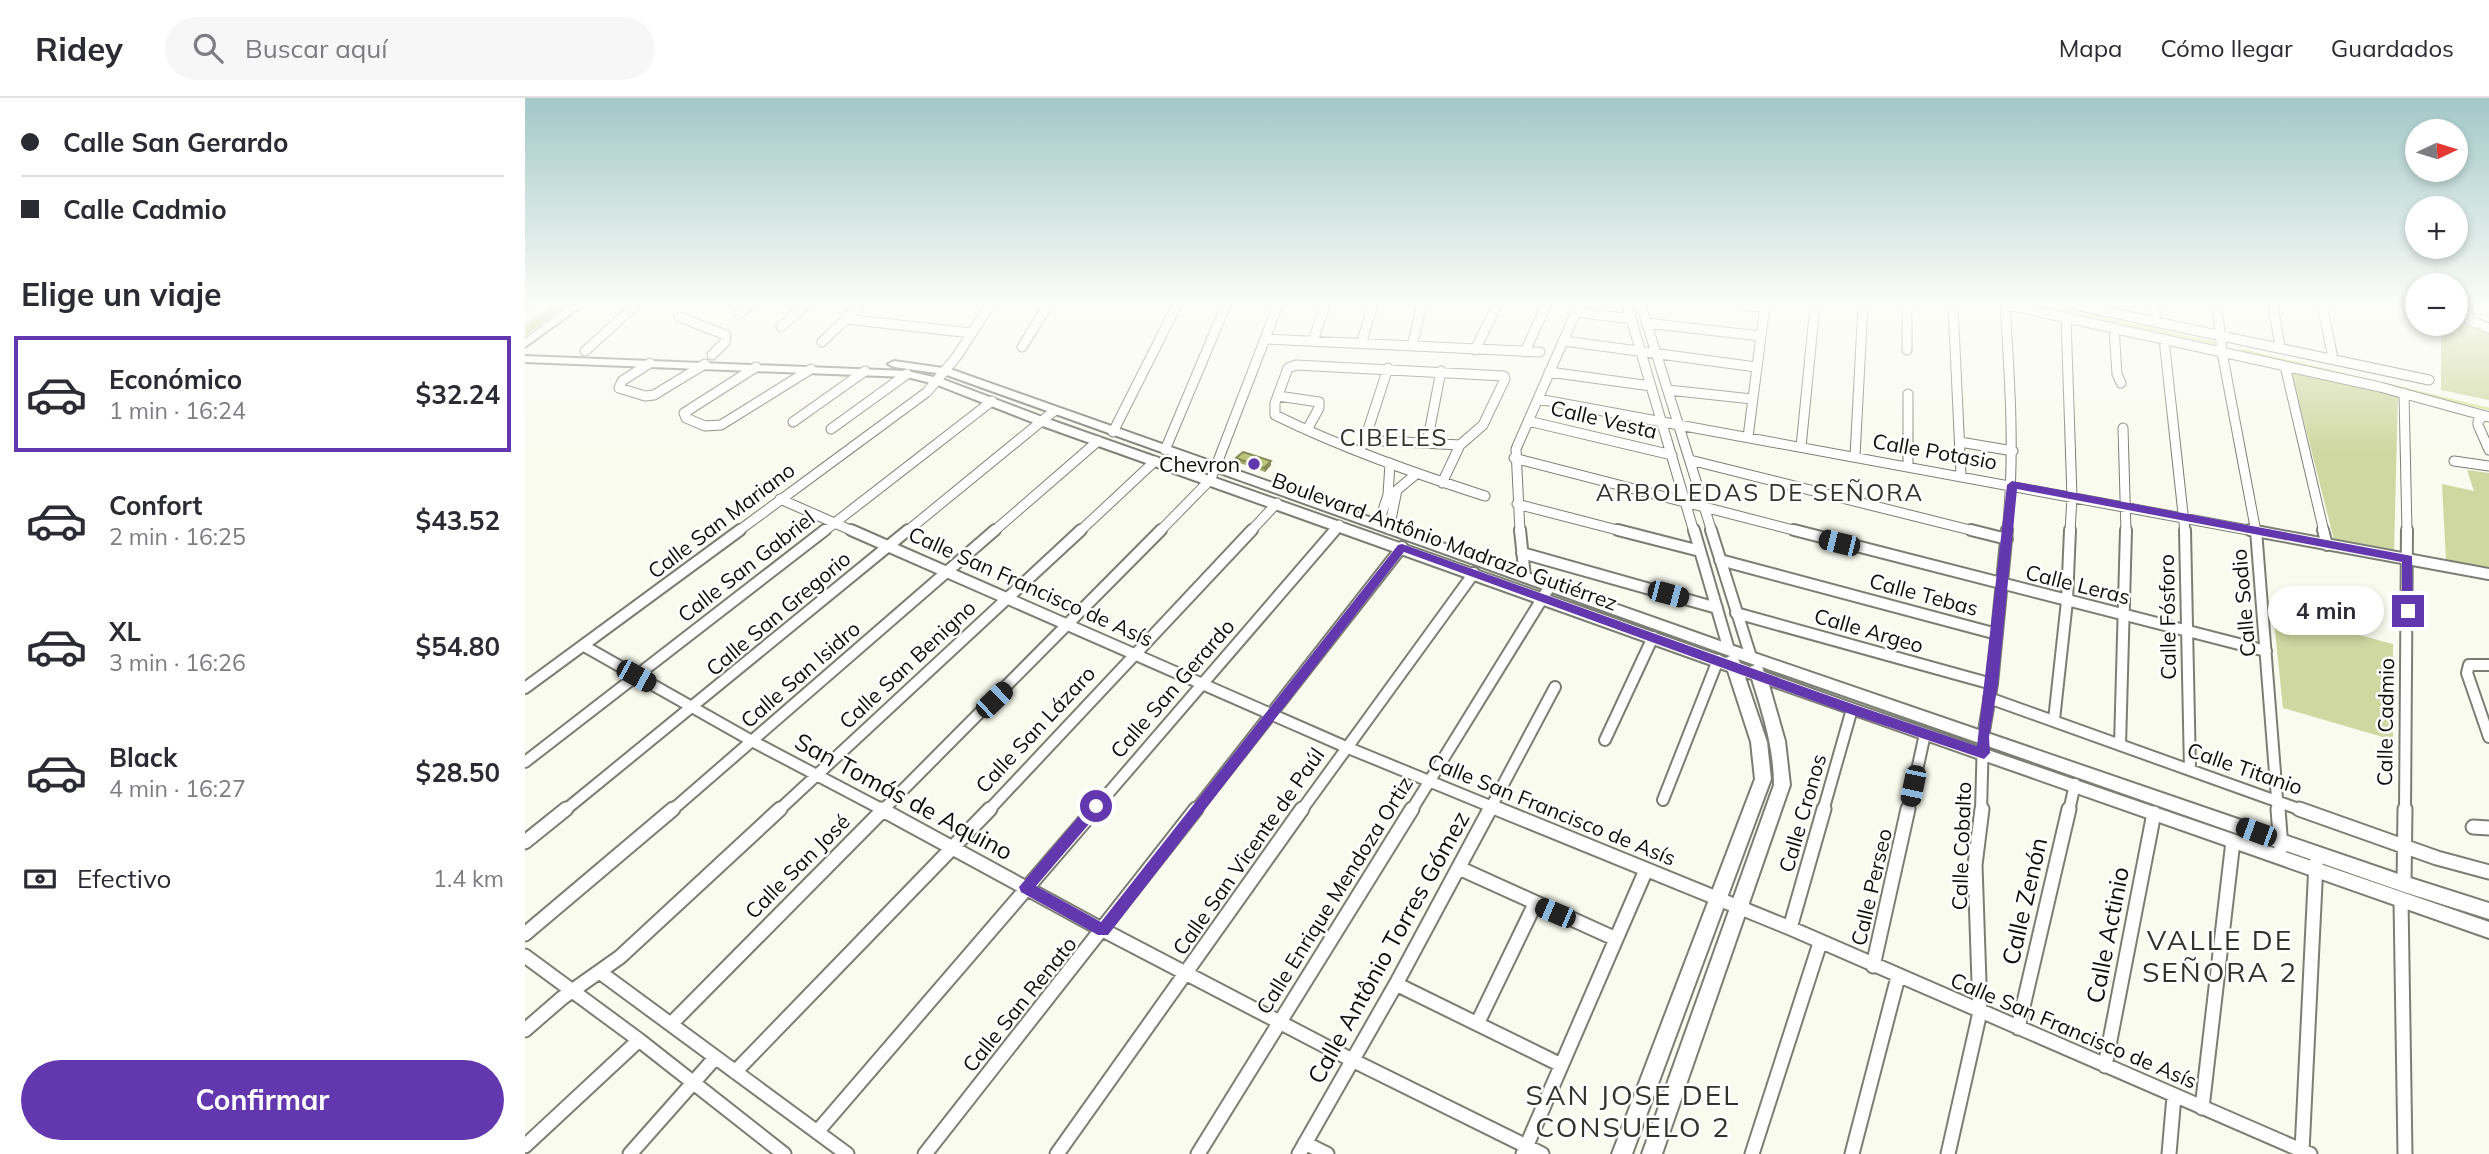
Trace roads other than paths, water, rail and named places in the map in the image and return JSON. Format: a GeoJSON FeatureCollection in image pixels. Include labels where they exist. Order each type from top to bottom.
{"type":"FeatureCollection","features":[{"type":"Feature","properties":{"kind":"street","name":"Boulevard Antônio Madrazo Gutiérrez"},"geometry":{"type":"LineString","coordinates":[[630,354],[708,360],[898,364],[942,376],[1165,450],[1277,503],[1474,573],[1547,592],[1727,659]]}},
{"type":"Feature","properties":{"kind":"street"},"geometry":{"type":"LineString","coordinates":[[650,363],[622,382],[619,388],[645,396],[654,395],[713,354]]}},
{"type":"Feature","properties":{"kind":"street","name":"Calle San Mariano"},"geometry":{"type":"LineString","coordinates":[[525,688],[917,400],[942,376],[957,354]]}},
{"type":"Feature","properties":{"kind":"street"},"geometry":{"type":"LineString","coordinates":[[1113,432],[1152,354]]}},
{"type":"Feature","properties":{"kind":"street"},"geometry":{"type":"LineString","coordinates":[[1165,450],[1205,354]]}},
{"type":"Feature","properties":{"kind":"street"},"geometry":{"type":"LineString","coordinates":[[1213,474],[1259,354]]}},
{"type":"Feature","properties":{"kind":"street"},"geometry":{"type":"LineString","coordinates":[[1525,577],[1514,458],[1558,354]]}},
{"type":"Feature","properties":{"kind":"street"},"geometry":{"type":"LineString","coordinates":[[1622,1154],[1763,779],[1759,742],[1727,659],[1717,608],[1642,354]]}},
{"type":"Feature","properties":{"kind":"street"},"geometry":{"type":"LineString","coordinates":[[1652,1154],[1782,785],[1783,769],[1754,666],[1656,354]]}},
{"type":"Feature","properties":{"kind":"street"},"geometry":{"type":"LineString","coordinates":[[1665,354],[1756,367]]}},
{"type":"Feature","properties":{"kind":"street"},"geometry":{"type":"LineString","coordinates":[[1748,438],[1758,354]]}},
{"type":"Feature","properties":{"kind":"street"},"geometry":{"type":"LineString","coordinates":[[1801,447],[1810,354]]}},
{"type":"Feature","properties":{"kind":"street"},"geometry":{"type":"LineString","coordinates":[[1855,456],[1860,354]]}},
{"type":"Feature","properties":{"kind":"street"},"geometry":{"type":"LineString","coordinates":[[1956,354],[1961,475]]}},
{"type":"Feature","properties":{"kind":"street","name":"Calle Cobalto"},"geometry":{"type":"LineString","coordinates":[[1948,1154],[1980,1012],[1976,865],[1983,745],[1992,684],[2012,485],[2009,354]]}},
{"type":"Feature","properties":{"kind":"street"},"geometry":{"type":"LineString","coordinates":[[2054,720],[2067,601],[2072,496],[2067,354]]}},
{"type":"Feature","properties":{"kind":"street"},"geometry":{"type":"LineString","coordinates":[[2116,354],[2117,374],[2121,383]]}},
{"type":"Feature","properties":{"kind":"street","name":"Calle Fósforo"},"geometry":{"type":"LineString","coordinates":[[2166,354],[2185,518],[2190,770]]}},
{"type":"Feature","properties":{"kind":"street","name":"Calle Sodio"},"geometry":{"type":"LineString","coordinates":[[2222,354],[2256,531],[2281,849]]}},
{"type":"Feature","properties":{"kind":"street"},"geometry":{"type":"LineString","coordinates":[[2232,354],[2404,393],[2486,416]]}},
{"type":"Feature","properties":{"kind":"street"},"geometry":{"type":"LineString","coordinates":[[2315,354],[2429,380]]}},
{"type":"Feature","properties":{"kind":"street","name":"Boulevard Antônio Madrazo Gutiérrez"},"geometry":{"type":"LineString","coordinates":[[525,359],[650,363],[708,360],[756,367],[942,376],[1041,421],[1155,461],[1213,474],[1384,527],[1525,577],[1547,592],[1653,638],[1754,666],[2316,861],[2402,892],[2489,930]]}},
{"type":"Feature","properties":{"kind":"street"},"geometry":{"type":"LineString","coordinates":[[1442,483],[1460,445],[1482,425],[1508,374],[1296,365],[1288,368],[1274,408],[1275,415],[1415,475],[1485,496]]}},
{"type":"Feature","properties":{"kind":"street"},"geometry":{"type":"LineString","coordinates":[[2285,366],[2327,545]]}},
{"type":"Feature","properties":{"kind":"street"},"geometry":{"type":"LineString","coordinates":[[756,367],[684,413],[685,418],[705,426],[721,425],[811,369]]}},
{"type":"Feature","properties":{"kind":"street"},"geometry":{"type":"LineString","coordinates":[[1360,452],[1388,368]]}},
{"type":"Feature","properties":{"kind":"street"},"geometry":{"type":"LineString","coordinates":[[793,422],[865,371]]}},
{"type":"Feature","properties":{"kind":"street"},"geometry":{"type":"LineString","coordinates":[[1427,443],[1441,371]]}},
{"type":"Feature","properties":{"kind":"street"},"geometry":{"type":"LineString","coordinates":[[1549,372],[1651,386]]}},
{"type":"Feature","properties":{"kind":"street"},"geometry":{"type":"LineString","coordinates":[[831,429],[907,374]]}},
{"type":"Feature","properties":{"kind":"street"},"geometry":{"type":"LineString","coordinates":[[1668,390],[1752,399]]}},
{"type":"Feature","properties":{"kind":"street","name":"Calle Cadmio"},"geometry":{"type":"LineString","coordinates":[[2404,393],[2408,559],[2402,892],[2405,1154]]}},
{"type":"Feature","properties":{"kind":"street"},"geometry":{"type":"LineString","coordinates":[[1908,394],[1908,465]]}},
{"type":"Feature","properties":{"kind":"street"},"geometry":{"type":"LineString","coordinates":[[1278,396],[1319,401],[1319,408],[1308,428]]}},
{"type":"Feature","properties":{"kind":"street","name":"Calle Potasio"},"geometry":{"type":"LineString","coordinates":[[1538,399],[2489,574]]}},
{"type":"Feature","properties":{"kind":"street","name":"Calle San Gabriel"},"geometry":{"type":"LineString","coordinates":[[525,762],[992,401]]}},
{"type":"Feature","properties":{"kind":"street","name":"Calle San Gregorio"},"geometry":{"type":"LineString","coordinates":[[525,842],[693,708],[1054,411]]}},
{"type":"Feature","properties":{"kind":"street"},"geometry":{"type":"LineString","coordinates":[[2486,416],[2478,421],[2478,425],[2489,450]]}},
{"type":"Feature","properties":{"kind":"street","name":"Calle Vesta"},"geometry":{"type":"LineString","coordinates":[[1528,421],[1672,455]]}},
{"type":"Feature","properties":{"kind":"street"},"geometry":{"type":"LineString","coordinates":[[2120,745],[2128,616],[2123,428]]}},
{"type":"Feature","properties":{"kind":"street"},"geometry":{"type":"LineString","coordinates":[[1365,440],[1460,445]]}},
{"type":"Feature","properties":{"kind":"street","name":"Calle San Isidro"},"geometry":{"type":"LineString","coordinates":[[525,934],[1098,441]]}},
{"type":"Feature","properties":{"kind":"street"},"geometry":{"type":"LineString","coordinates":[[1960,442],[2013,451]]}},
{"type":"Feature","properties":{"kind":"street","name":"Calle Leras"},"geometry":{"type":"LineString","coordinates":[[1514,458],[1704,509],[2266,651]]}},
{"type":"Feature","properties":{"kind":"street"},"geometry":{"type":"LineString","coordinates":[[1690,460],[2007,539]]}},
{"type":"Feature","properties":{"kind":"street","name":"Calle San Benigno"},"geometry":{"type":"LineString","coordinates":[[525,1030],[572,991],[601,973],[1155,461]]}},
{"type":"Feature","properties":{"kind":"street"},"geometry":{"type":"LineString","coordinates":[[2454,461],[2489,466]]}},
{"type":"Feature","properties":{"kind":"street"},"geometry":{"type":"LineString","coordinates":[[1384,527],[1391,477],[1389,463]]}},
{"type":"Feature","properties":{"kind":"street","name":"Calle San José"},"geometry":{"type":"LineString","coordinates":[[671,1024],[1068,626],[1213,474]]}},
{"type":"Feature","properties":{"kind":"street"},"geometry":{"type":"LineString","coordinates":[[1384,527],[1396,489],[1402,481],[1415,475]]}},
{"type":"Feature","properties":{"kind":"street","name":"Calle San Francisco de Asís"},"geometry":{"type":"LineString","coordinates":[[780,499],[1346,747],[1790,928],[2306,1152]]}},
{"type":"Feature","properties":{"kind":"street","name":"Calle San Lázaro"},"geometry":{"type":"LineString","coordinates":[[735,1072],[954,847],[1277,503]]}},
{"type":"Feature","properties":{"kind":"street"},"geometry":{"type":"LineString","coordinates":[[1517,504],[1700,551]]}},
{"type":"Feature","properties":{"kind":"street","name":"Calle San Gerardo"},"geometry":{"type":"LineString","coordinates":[[817,1132],[1339,525]]}},
{"type":"Feature","properties":{"kind":"street","name":"Calle San Renato"},"geometry":{"type":"LineString","coordinates":[[925,1154],[1402,547]]}},
{"type":"Feature","properties":{"kind":"street"},"geometry":{"type":"LineString","coordinates":[[1522,553],[1717,608]]}},
{"type":"Feature","properties":{"kind":"street","name":"Calle Tebas"},"geometry":{"type":"LineString","coordinates":[[1720,560],[1997,634]]}},
{"type":"Feature","properties":{"kind":"street","name":"Calle San Vicente de Paúl"},"geometry":{"type":"LineString","coordinates":[[1057,1154],[1346,747],[1474,573]]}},
{"type":"Feature","properties":{"kind":"street","name":"Calle Enrique Mendoza Ortiz"},"geometry":{"type":"LineString","coordinates":[[1198,1154],[1547,592]]}},
{"type":"Feature","properties":{"kind":"street","name":"Calle Argeo"},"geometry":{"type":"LineString","coordinates":[[1736,613],[1992,684]]}},
{"type":"Feature","properties":{"kind":"street"},"geometry":{"type":"LineString","coordinates":[[1605,740],[1653,638]]}},
{"type":"Feature","properties":{"kind":"street","name":"San Tomás de Aquino"},"geometry":{"type":"LineString","coordinates":[[583,646],[752,741],[954,847],[1103,930],[1525,1150],[1542,1154]]}},
{"type":"Feature","properties":{"kind":"street"},"geometry":{"type":"LineString","coordinates":[[1663,800],[1727,659]]}},
{"type":"Feature","properties":{"kind":"street"},"geometry":{"type":"LineString","coordinates":[[2489,664],[2469,665],[2467,673],[2489,737]]}},
{"type":"Feature","properties":{"kind":"street","name":"Boulevard Antônio Madrazo Gutiérrez"},"geometry":{"type":"LineString","coordinates":[[1754,666],[1852,709],[1925,734],[1983,745],[2075,785],[2233,841],[2281,849]]}},
{"type":"Feature","properties":{"kind":"street","name":"Calle Antônio Torres Gómez"},"geometry":{"type":"LineString","coordinates":[[1302,1148],[1396,984],[1555,687]]}},
{"type":"Feature","properties":{"kind":"street","name":"Calle Titanio"},"geometry":{"type":"LineString","coordinates":[[1989,698],[2403,845],[2489,872]]}},
{"type":"Feature","properties":{"kind":"street","name":"Calle Cronos"},"geometry":{"type":"LineString","coordinates":[[1790,928],[1852,709]]}},
{"type":"Feature","properties":{"kind":"street","name":"Calle Perseo"},"geometry":{"type":"LineString","coordinates":[[1873,966],[1925,734]]}},
{"type":"Feature","properties":{"kind":"street","name":"Calle Zenón"},"geometry":{"type":"LineString","coordinates":[[2018,1028],[2075,785]]}},
{"type":"Feature","properties":{"kind":"street","name":"Calle Actinio"},"geometry":{"type":"LineString","coordinates":[[2105,1066],[2154,813]]}},
{"type":"Feature","properties":{"kind":"street"},"geometry":{"type":"LineString","coordinates":[[2473,827],[2489,828]]}},
{"type":"Feature","properties":{"kind":"street"},"geometry":{"type":"LineString","coordinates":[[2202,1108],[2233,841]]}},
{"type":"Feature","properties":{"kind":"street"},"geometry":{"type":"LineString","coordinates":[[2306,1152],[2316,861]]}},
{"type":"Feature","properties":{"kind":"street"},"geometry":{"type":"LineString","coordinates":[[1459,868],[1616,939]]}},
{"type":"Feature","properties":{"kind":"street"},"geometry":{"type":"LineString","coordinates":[[1525,1150],[1646,870]]}},
{"type":"Feature","properties":{"kind":"street","name":"Boulevard Antônio Madrazo Gutiérrez"},"geometry":{"type":"LineString","coordinates":[[2402,892],[2489,911]]}},
{"type":"Feature","properties":{"kind":"street"},"geometry":{"type":"LineString","coordinates":[[1478,1022],[1535,904]]}},
{"type":"Feature","properties":{"kind":"street"},"geometry":{"type":"LineString","coordinates":[[1752,1154],[1820,943]]}},
{"type":"Feature","properties":{"kind":"street"},"geometry":{"type":"LineString","coordinates":[[525,956],[639,1040],[785,1154]]}},
{"type":"Feature","properties":{"kind":"street"},"geometry":{"type":"LineString","coordinates":[[601,973],[847,1154]]}},
{"type":"Feature","properties":{"kind":"street"},"geometry":{"type":"LineString","coordinates":[[1852,1154],[1898,977]]}},
{"type":"Feature","properties":{"kind":"street"},"geometry":{"type":"LineString","coordinates":[[1396,984],[1561,1065]]}},
{"type":"Feature","properties":{"kind":"street"},"geometry":{"type":"LineString","coordinates":[[525,1146],[639,1040]]}},
{"type":"Feature","properties":{"kind":"street"},"geometry":{"type":"LineString","coordinates":[[630,1154],[715,1058]]}},
{"type":"Feature","properties":{"kind":"street"},"geometry":{"type":"LineString","coordinates":[[2169,1154],[2174,1096]]}},
{"type":"Feature","properties":{"kind":"street"},"geometry":{"type":"LineString","coordinates":[[1302,1148],[1327,1154]]}},
{"type":"Feature","properties":{"kind":"waterway"},"geometry":{"type":"LineString","coordinates":[[2260,354],[2489,409]]}},
{"type":"Feature","properties":{"kind":"place","name":"Chevron"},"geometry":{"type":"Point","coordinates":[1254,464]}},
{"type":"Feature","properties":{"kind":"district","name":"CIBELES"},"geometry":{"type":"Point","coordinates":[1394,437]}},
{"type":"Feature","properties":{"kind":"district","name":"ARBOLEDAS DE SEÑORA"},"geometry":{"type":"Point","coordinates":[1760,492]}},
{"type":"Feature","properties":{"kind":"district","name":"VALLE DE SEÑORA 2"},"geometry":{"type":"Point","coordinates":[2220,955]}},
{"type":"Feature","properties":{"kind":"district","name":"SAN JOSE DEL CONSUELO 2"},"geometry":{"type":"Point","coordinates":[1633,1110]}}]}
